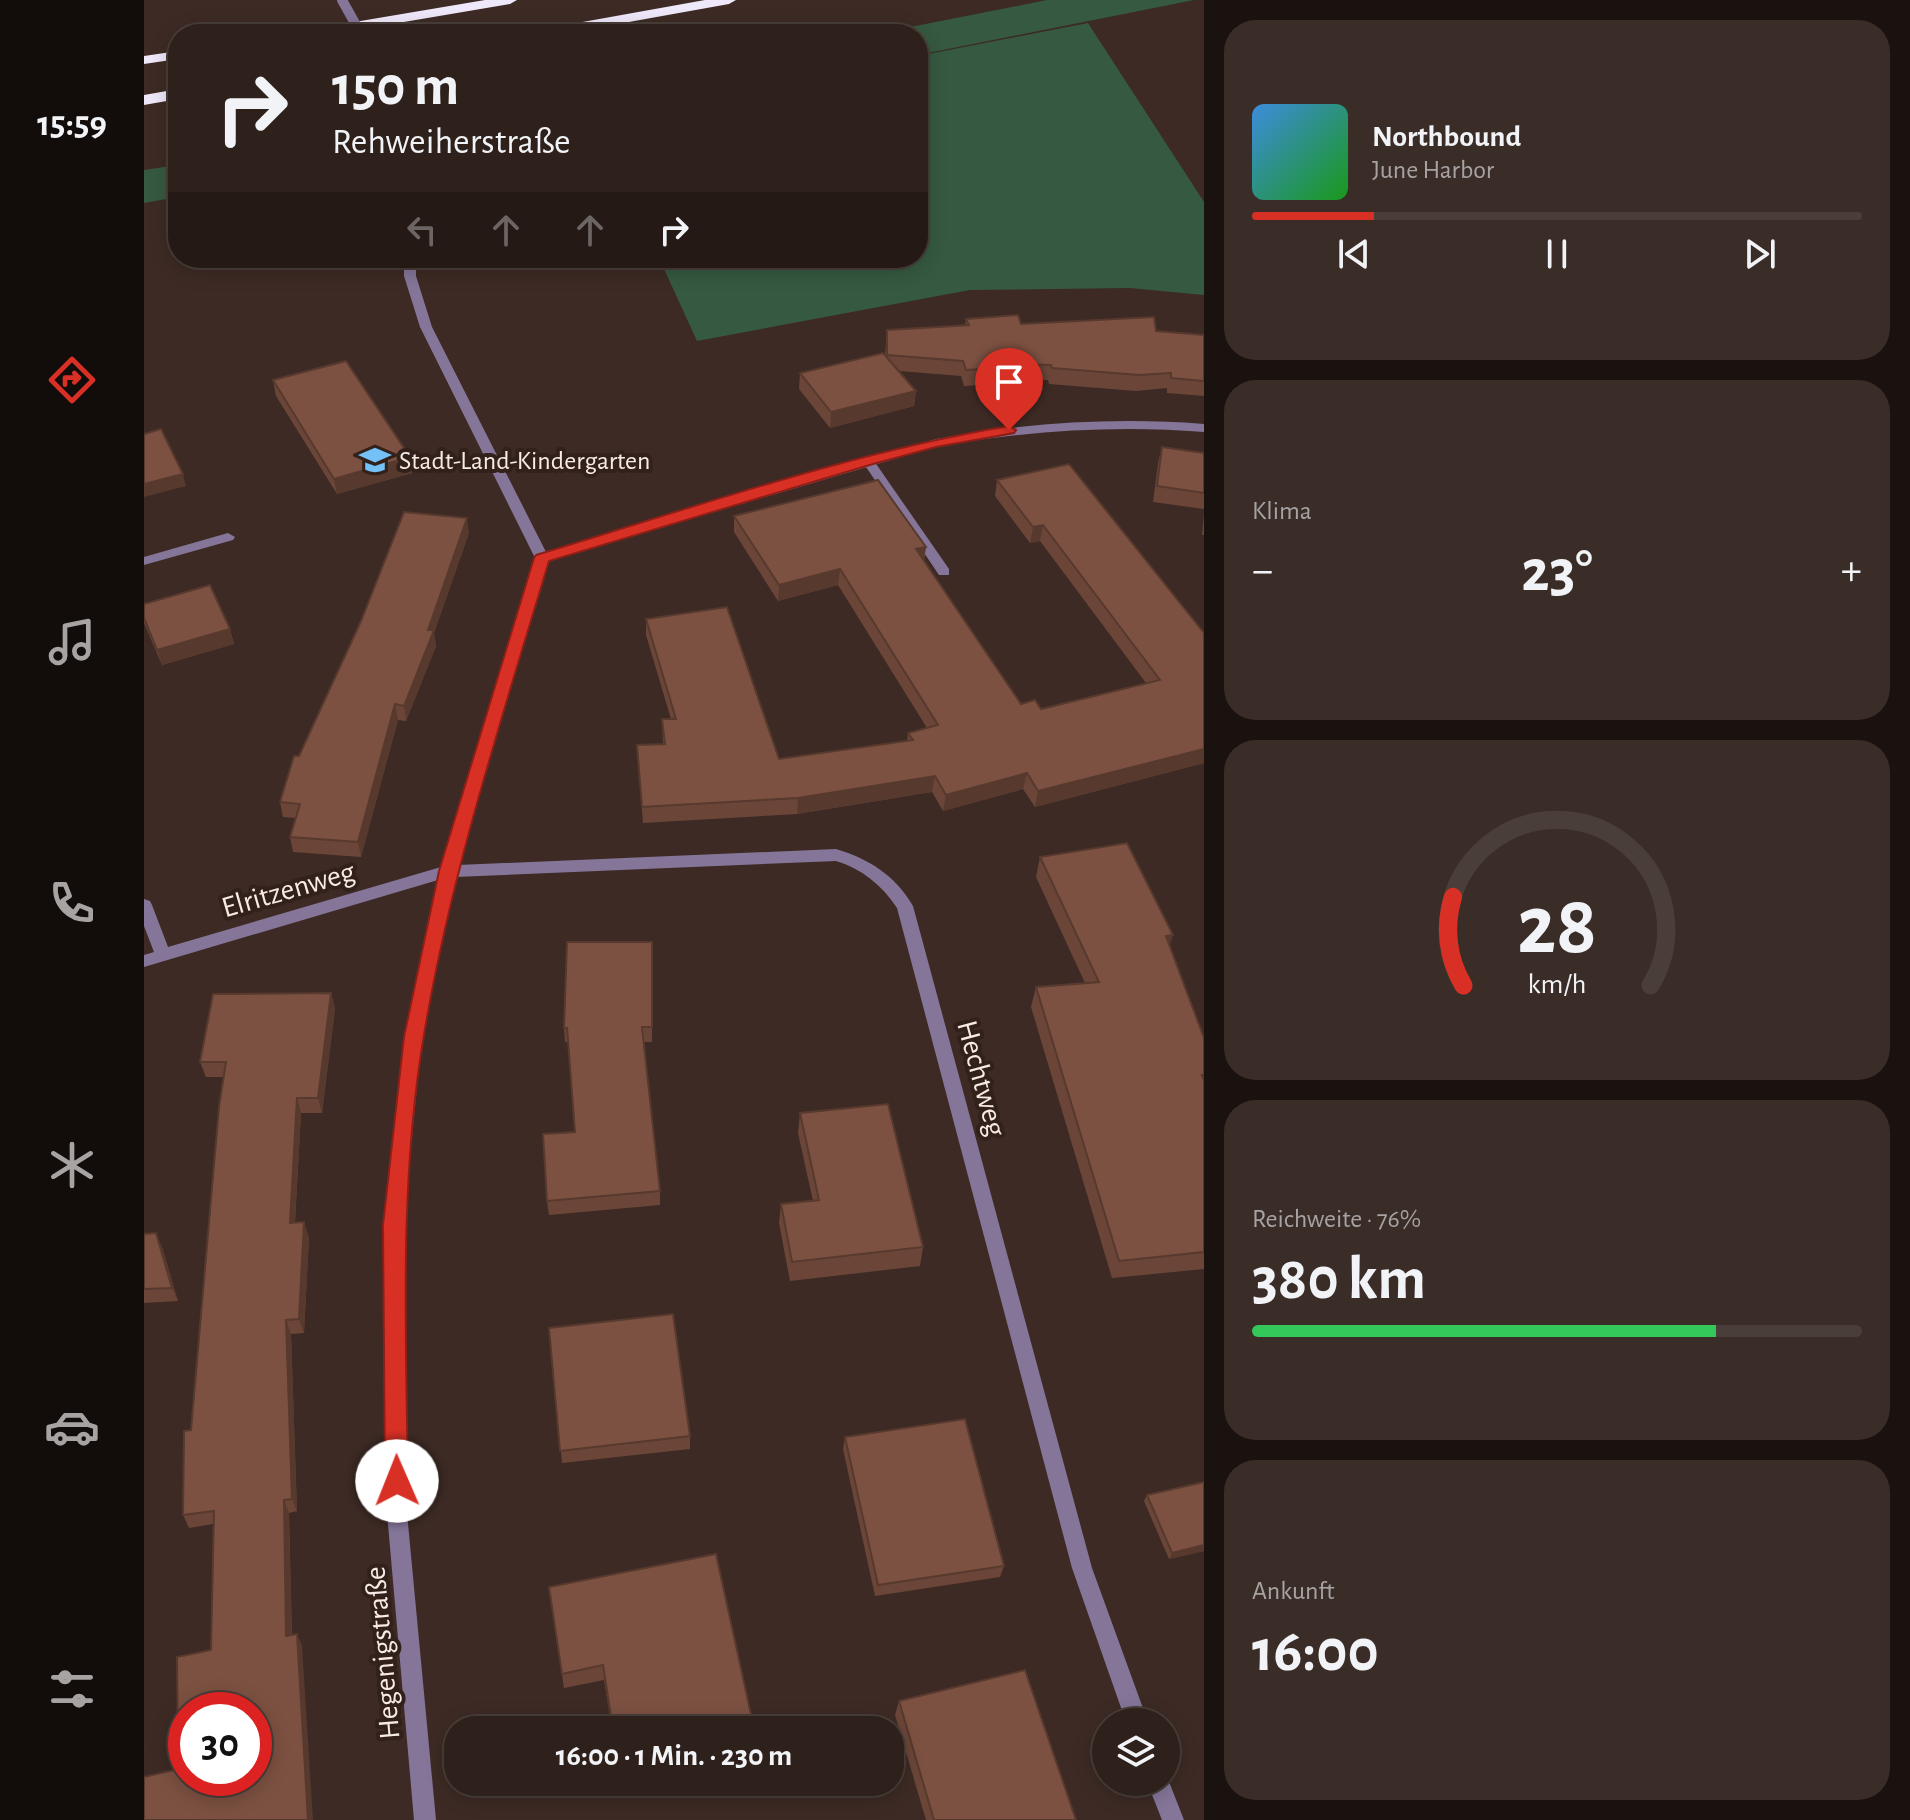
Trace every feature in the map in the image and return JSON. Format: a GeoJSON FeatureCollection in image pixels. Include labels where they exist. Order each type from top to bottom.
{"type":"FeatureCollection","features":[{"type":"Feature","properties":{"kind":"highway"},"geometry":{"type":"LineString","coordinates":[[367,24],[510,0]]}},
{"type":"Feature","properties":{"kind":"highway"},"geometry":{"type":"LineString","coordinates":[[594,24],[729,0]]}},
{"type":"Feature","properties":{"kind":"highway"},"geometry":{"type":"LineString","coordinates":[[144,60],[168,56]]}},
{"type":"Feature","properties":{"kind":"highway"},"geometry":{"type":"LineString","coordinates":[[144,100],[168,96]]}},
{"type":"Feature","properties":{"kind":"street"},"geometry":{"type":"LineString","coordinates":[[342,0],[355,24]]}},
{"type":"Feature","properties":{"kind":"street"},"geometry":{"type":"LineString","coordinates":[[410,268],[426,327],[542,558],[936,443],[1032,428],[1130,423],[1204,428]]}},
{"type":"Feature","properties":{"kind":"street"},"geometry":{"type":"LineString","coordinates":[[868,461],[944,572]]}},
{"type":"Feature","properties":{"kind":"street"},"geometry":{"type":"LineString","coordinates":[[144,561],[228,537]]}},
{"type":"Feature","properties":{"kind":"street","name":"Hegenigstraße"},"geometry":{"type":"LineString","coordinates":[[425,1820],[397,1513],[394,1225],[414,1037],[448,871],[542,558]]}},
{"type":"Feature","properties":{"kind":"street","name":"Hechtweg"},"geometry":{"type":"LineString","coordinates":[[448,871],[836,855],[869,868],[894,889],[905,906],[1082,1568],[1132,1708]]}},
{"type":"Feature","properties":{"kind":"street","name":"Elritzenweg"},"geometry":{"type":"LineString","coordinates":[[144,961],[448,871]]}},
{"type":"Feature","properties":{"kind":"street"},"geometry":{"type":"LineString","coordinates":[[144,905],[163,955]]}},
{"type":"Feature","properties":{"kind":"street"},"geometry":{"type":"LineString","coordinates":[[1164,1796],[1173,1820]]}},
{"type":"Feature","properties":{"kind":"green space"},"geometry":{"type":"Polygon","coordinates":[[[1047,0],[1194,0],[928,53],[928,24],[926,24],[1047,0]]]}},
{"type":"Feature","properties":{"kind":"green space"},"geometry":{"type":"Polygon","coordinates":[[[1088,23],[1204,202],[1204,295],[1130,288],[970,290],[697,341],[664,268],[928,268],[928,54],[1088,23]]]}},
{"type":"Feature","properties":{"kind":"green space"},"geometry":{"type":"Polygon","coordinates":[[[168,166],[168,199],[144,203],[144,170],[168,166]]]}},
{"type":"Feature","properties":{"kind":"building"},"geometry":{"type":"Polygon","coordinates":[[[1018,315],[1021,324],[1154,317],[1156,331],[1204,335],[1204,381],[1171,378],[1171,373],[1139,375],[1052,368],[1051,365],[999,364],[998,368],[966,370],[963,361],[887,355],[887,330],[969,325],[966,319],[1018,315]]]}},
{"type":"Feature","properties":{"kind":"building"},"geometry":{"type":"Polygon","coordinates":[[[883,353],[916,391],[831,412],[800,373],[883,353]]]}},
{"type":"Feature","properties":{"kind":"building"},"geometry":{"type":"Polygon","coordinates":[[[346,361],[410,457],[334,479],[273,380],[346,361]]]}},
{"type":"Feature","properties":{"kind":"building"},"geometry":{"type":"Polygon","coordinates":[[[161,429],[183,474],[144,484],[144,434],[161,429]]]}},
{"type":"Feature","properties":{"kind":"building"},"geometry":{"type":"Polygon","coordinates":[[[1162,447],[1204,453],[1204,493],[1157,486],[1162,447]]]}},
{"type":"Feature","properties":{"kind":"building"},"geometry":{"type":"Polygon","coordinates":[[[1069,464],[1204,633],[1204,749],[1038,791],[1027,773],[946,795],[935,776],[798,798],[642,807],[637,745],[665,744],[662,719],[676,719],[646,619],[727,607],[779,759],[913,740],[908,733],[938,725],[840,569],[779,585],[734,516],[878,480],[926,547],[916,549],[1021,704],[1035,700],[1041,709],[1160,680],[1043,525],[1033,527],[997,480],[1069,464]]]}},
{"type":"Feature","properties":{"kind":"building"},"geometry":{"type":"Polygon","coordinates":[[[404,512],[467,518],[428,630],[434,630],[404,706],[395,704],[358,842],[290,837],[300,804],[280,802],[294,756],[299,756],[361,621],[404,512]]]}},
{"type":"Feature","properties":{"kind":"building"},"geometry":{"type":"Polygon","coordinates":[[[210,585],[230,629],[157,650],[144,618],[144,604],[210,585]]]}},
{"type":"Feature","properties":{"kind":"building"},"geometry":{"type":"Polygon","coordinates":[[[1127,843],[1173,935],[1166,936],[1204,1038],[1204,1252],[1119,1261],[1036,987],[1099,982],[1040,857],[1127,843]]]}},
{"type":"Feature","properties":{"kind":"building"},"geometry":{"type":"Polygon","coordinates":[[[567,942],[652,942],[652,1027],[642,1027],[660,1191],[547,1201],[543,1134],[575,1132],[567,1028],[564,1028],[567,942]]]}},
{"type":"Feature","properties":{"kind":"building"},"geometry":{"type":"Polygon","coordinates":[[[331,993],[318,1098],[297,1098],[290,1223],[304,1222],[299,1319],[286,1320],[292,1499],[284,1500],[286,1636],[297,1634],[308,1820],[144,1820],[144,1777],[168,1771],[168,1796],[272,1796],[272,1692],[177,1692],[177,1657],[211,1650],[214,1511],[183,1515],[184,1431],[191,1430],[219,1107],[226,1062],[200,1062],[213,994],[331,993]]]}},
{"type":"Feature","properties":{"kind":"building"},"geometry":{"type":"Polygon","coordinates":[[[888,1104],[923,1247],[792,1262],[781,1204],[819,1200],[800,1113],[888,1104]]]}},
{"type":"Feature","properties":{"kind":"building"},"geometry":{"type":"Polygon","coordinates":[[[156,1233],[172,1288],[144,1289],[144,1234],[156,1233]]]}},
{"type":"Feature","properties":{"kind":"building"},"geometry":{"type":"Polygon","coordinates":[[[673,1314],[690,1436],[560,1451],[549,1328],[673,1314]]]}},
{"type":"Feature","properties":{"kind":"building"},"geometry":{"type":"Polygon","coordinates":[[[965,1419],[1004,1566],[878,1585],[845,1437],[965,1419]]]}},
{"type":"Feature","properties":{"kind":"building"},"geometry":{"type":"Polygon","coordinates":[[[1204,1482],[1204,1545],[1172,1553],[1147,1495],[1204,1482]]]}},
{"type":"Feature","properties":{"kind":"building"},"geometry":{"type":"Polygon","coordinates":[[[716,1554],[751,1716],[611,1716],[603,1665],[562,1674],[549,1587],[716,1554]]]}},
{"type":"Feature","properties":{"kind":"building"},"geometry":{"type":"Polygon","coordinates":[[[1025,1670],[1076,1820],[934,1820],[899,1701],[1025,1670]]]}},
{"type":"Feature","properties":{"kind":"place","name":"Stadt-Land-Kindergarten"},"geometry":{"type":"Point","coordinates":[375,460]}},
{"type":"Feature","properties":{"kind":"route"},"geometry":{"type":"LineString","coordinates":[[397,1481],[394,1225],[414,1037],[448,871],[542,558],[868,461],[936,443],[1009,430]]}}]}
